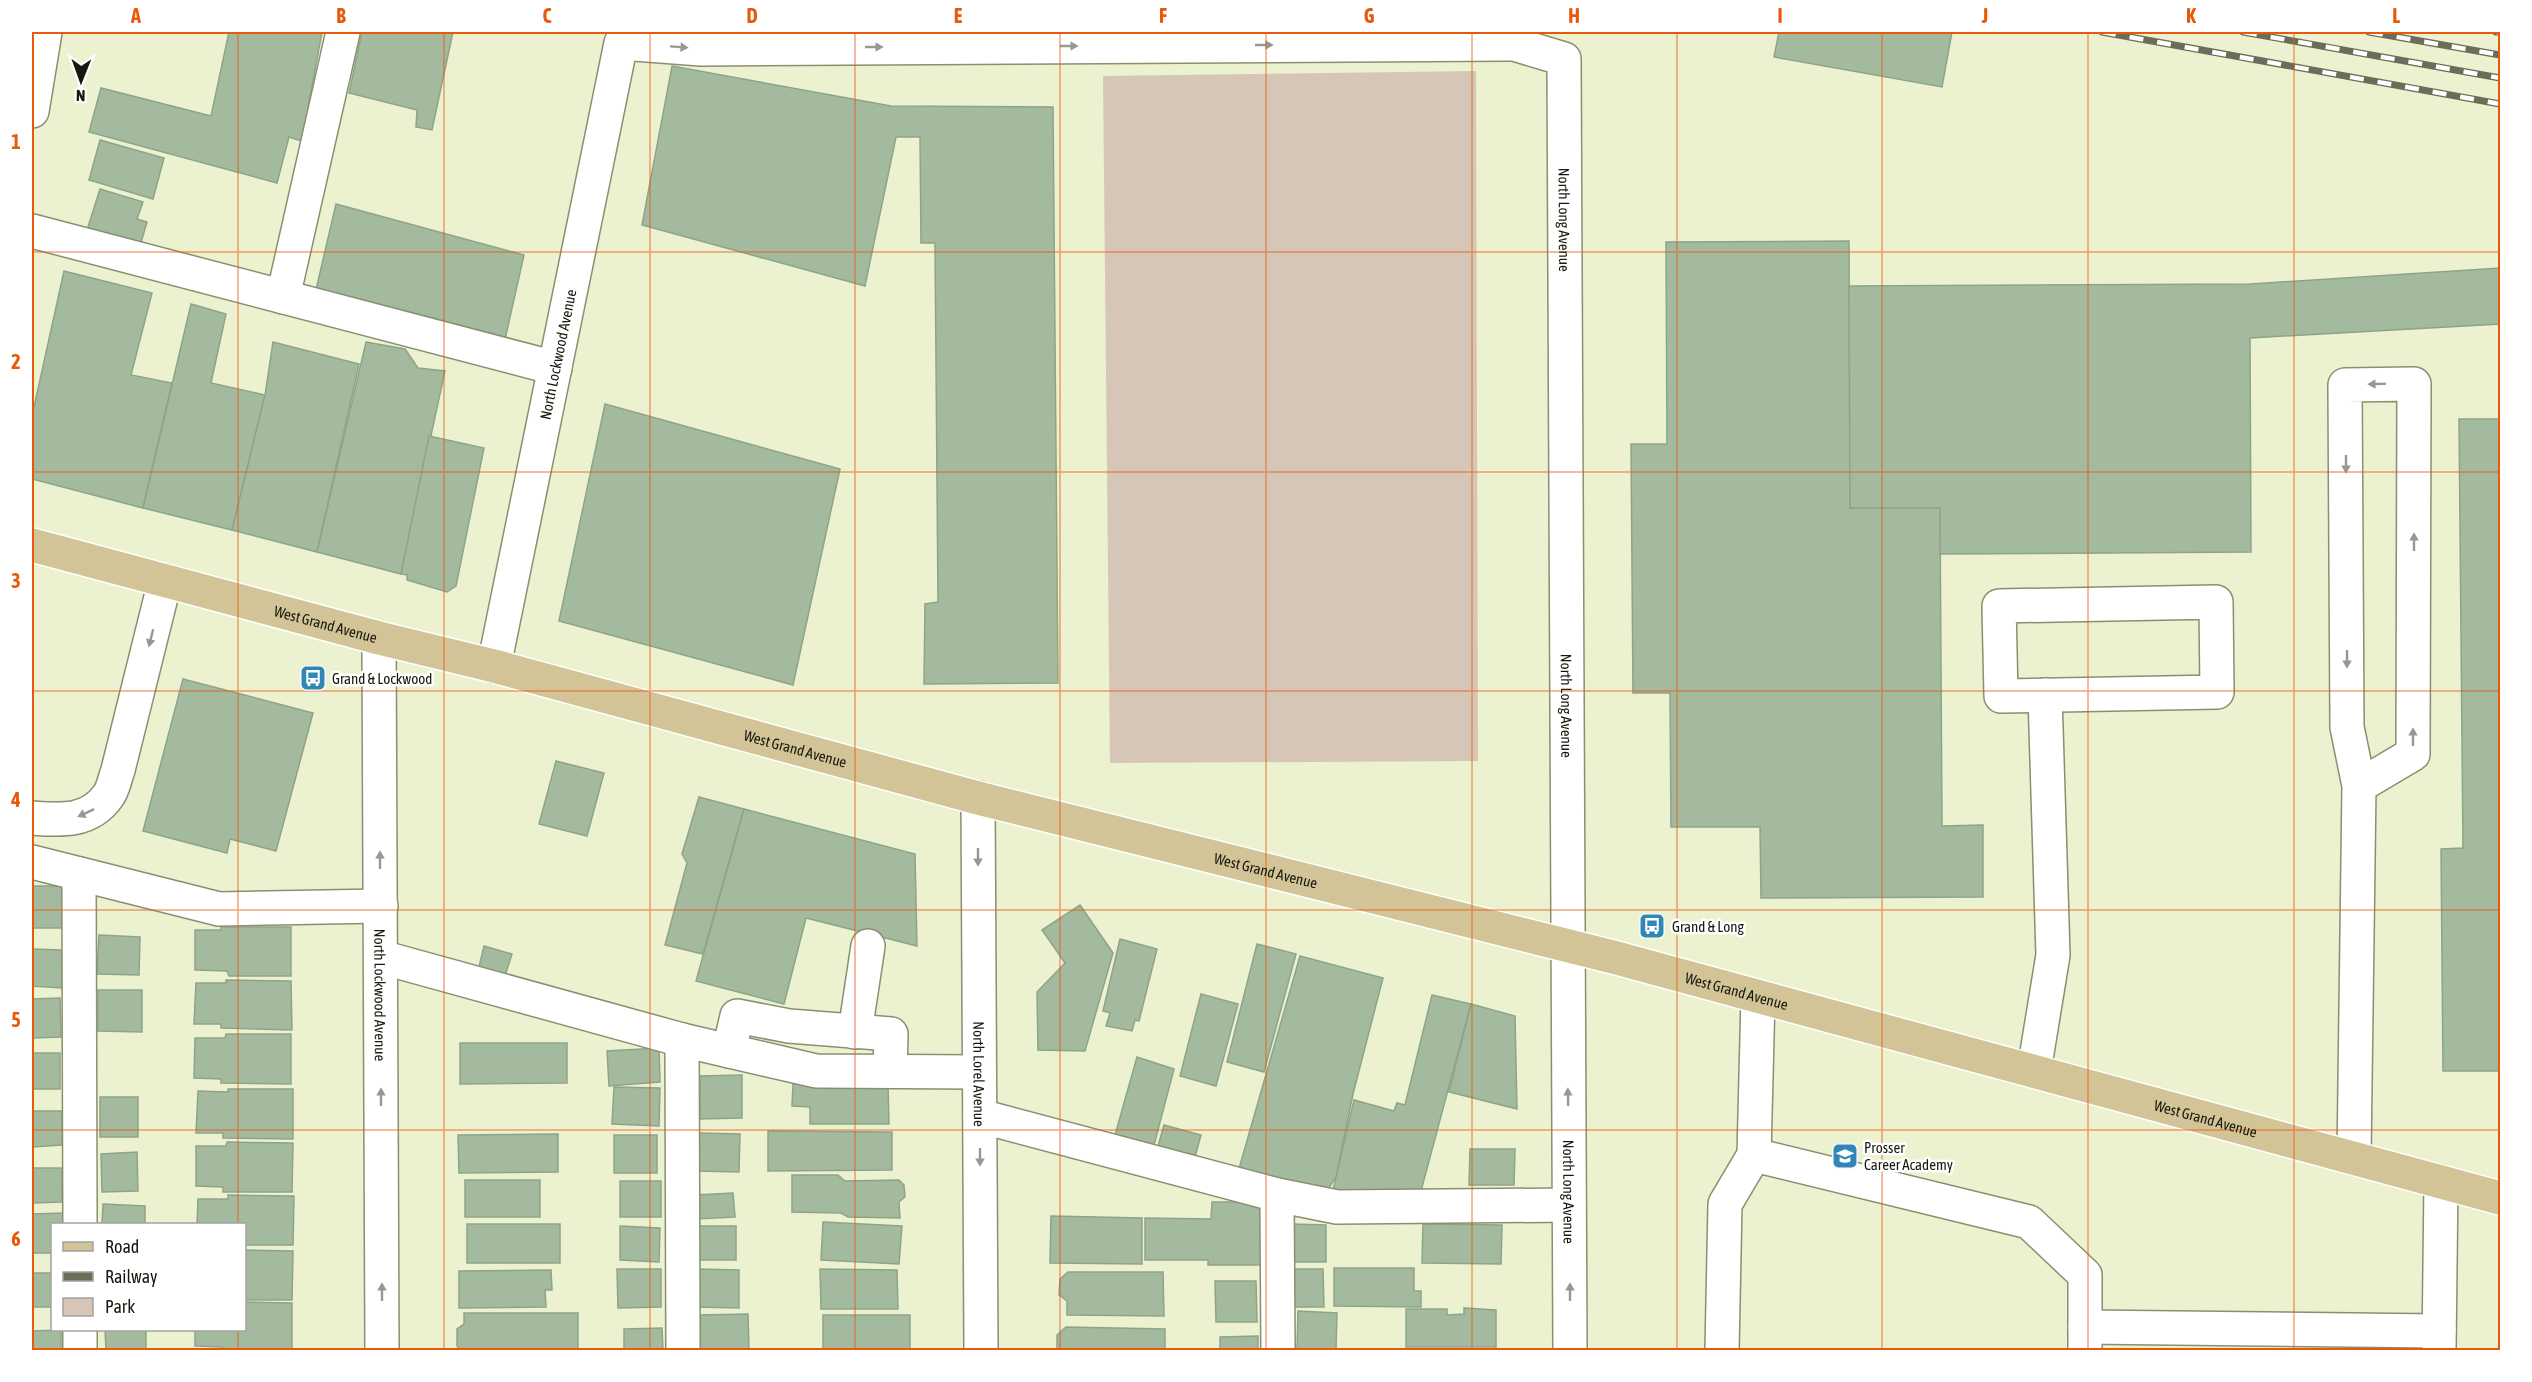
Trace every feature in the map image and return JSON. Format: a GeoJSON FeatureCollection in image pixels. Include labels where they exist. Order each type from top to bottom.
{"type":"FeatureCollection","features":[{"type":"Feature","properties":{"kind":"main road","name":"West Grand Avenue"},"geometry":{"type":"LineString","coordinates":[[32,545],[494,666],[978,798],[1567,945],[2500,1198]]}},
{"type":"Feature","properties":{"kind":"street"},"geometry":{"type":"LineString","coordinates":[[32,111],[45,32]]}},
{"type":"Feature","properties":{"kind":"street"},"geometry":{"type":"LineString","coordinates":[[283,297],[343,32]]}},
{"type":"Feature","properties":{"kind":"street","name":"North Lockwood Avenue"},"geometry":{"type":"LineString","coordinates":[[494,666],[621,43],[701,49],[1506,44],[1564,59]]}},
{"type":"Feature","properties":{"kind":"street","name":"North Long Avenue"},"geometry":{"type":"LineString","coordinates":[[1564,59],[1570,1350]]}},
{"type":"Feature","properties":{"kind":"street"},"geometry":{"type":"LineString","coordinates":[[32,231],[555,369]]}},
{"type":"Feature","properties":{"kind":"street"},"geometry":{"type":"LineString","coordinates":[[2354,1158],[2360,786],[2347,727],[2345,385],[2414,384],[2413,754],[2360,786]]}},
{"type":"Feature","properties":{"kind":"street"},"geometry":{"type":"LineString","coordinates":[[32,818],[66,820],[90,814],[109,796],[118,770],[165,581]]}},
{"type":"Feature","properties":{"kind":"street"},"geometry":{"type":"LineString","coordinates":[[2216,602],[2217,692],[2044,695],[2001,696],[1999,606],[2216,602]]}},
{"type":"Feature","properties":{"kind":"street","name":"North Lockwood Avenue"},"geometry":{"type":"LineString","coordinates":[[380,638],[382,1350]]}},
{"type":"Feature","properties":{"kind":"street"},"geometry":{"type":"LineString","coordinates":[[2034,1071],[2053,955],[2044,695]]}},
{"type":"Feature","properties":{"kind":"street","name":"North Lorel Avenue"},"geometry":{"type":"LineString","coordinates":[[978,798],[981,1350]]}},
{"type":"Feature","properties":{"kind":"street"},"geometry":{"type":"LineString","coordinates":[[32,862],[219,909],[381,906]]}},
{"type":"Feature","properties":{"kind":"street"},"geometry":{"type":"LineString","coordinates":[[79,874],[80,1223]]}},
{"type":"Feature","properties":{"kind":"street"},"geometry":{"type":"LineString","coordinates":[[855,1032],[868,945]]}},
{"type":"Feature","properties":{"kind":"street"},"geometry":{"type":"LineString","coordinates":[[381,957],[682,1040],[816,1071],[980,1072]]}},
{"type":"Feature","properties":{"kind":"street"},"geometry":{"type":"LineString","coordinates":[[1722,1350],[1725,1204],[1754,1155],[1758,997]]}},
{"type":"Feature","properties":{"kind":"street"},"geometry":{"type":"LineString","coordinates":[[729,1051],[737,1016],[789,1026],[891,1034],[890,1071]]}},
{"type":"Feature","properties":{"kind":"street"},"geometry":{"type":"LineString","coordinates":[[682,1040],[683,1350]]}},
{"type":"Feature","properties":{"kind":"street"},"geometry":{"type":"LineString","coordinates":[[980,1116],[1277,1195],[1337,1207],[1569,1205]]}},
{"type":"Feature","properties":{"kind":"street"},"geometry":{"type":"LineString","coordinates":[[1754,1155],[2030,1222],[2085,1275],[2085,1339],[2439,1341],[2441,1182]]}},
{"type":"Feature","properties":{"kind":"street"},"geometry":{"type":"LineString","coordinates":[[1277,1195],[1278,1350]]}},
{"type":"Feature","properties":{"kind":"street"},"geometry":{"type":"LineString","coordinates":[[80,1331],[80,1350]]}},
{"type":"Feature","properties":{"kind":"green space"},"geometry":{"type":"Polygon","coordinates":[[[1476,71],[1478,761],[1110,763],[1103,76],[1476,71]]]}},
{"type":"Feature","properties":{"kind":"building"},"geometry":{"type":"Polygon","coordinates":[[[229,32],[322,32],[302,141],[289,137],[277,183],[89,132],[101,88],[211,116],[229,32]]]}},
{"type":"Feature","properties":{"kind":"building"},"geometry":{"type":"Polygon","coordinates":[[[362,32],[453,32],[432,130],[416,127],[417,110],[349,93],[362,32]]]}},
{"type":"Feature","properties":{"kind":"building"},"geometry":{"type":"Polygon","coordinates":[[[1779,32],[1952,32],[1942,87],[1774,57],[1779,32]]]}},
{"type":"Feature","properties":{"kind":"building"},"geometry":{"type":"Polygon","coordinates":[[[672,66],[891,106],[1053,107],[1058,683],[924,684],[925,604],[938,602],[935,243],[921,243],[920,137],[896,137],[865,286],[642,225],[672,66]]]}},
{"type":"Feature","properties":{"kind":"building"},"geometry":{"type":"Polygon","coordinates":[[[100,140],[164,158],[153,199],[89,180],[100,140]]]}},
{"type":"Feature","properties":{"kind":"building"},"geometry":{"type":"Polygon","coordinates":[[[100,189],[143,202],[137,219],[147,222],[140,246],[87,230],[100,189]]]}},
{"type":"Feature","properties":{"kind":"building"},"geometry":{"type":"Polygon","coordinates":[[[336,204],[524,255],[504,344],[315,294],[336,204]]]}},
{"type":"Feature","properties":{"kind":"building"},"geometry":{"type":"Polygon","coordinates":[[[1849,241],[1850,508],[1940,508],[1942,826],[1983,825],[1983,897],[1761,898],[1760,827],[1671,827],[1670,693],[1633,693],[1631,444],[1667,444],[1666,242],[1849,241]]]}},
{"type":"Feature","properties":{"kind":"building"},"geometry":{"type":"Polygon","coordinates":[[[2500,268],[2500,324],[2250,338],[2251,552],[1940,554],[1940,508],[1850,508],[1849,286],[2250,284],[2500,268]]]}},
{"type":"Feature","properties":{"kind":"building"},"geometry":{"type":"Polygon","coordinates":[[[64,271],[152,293],[131,375],[172,383],[143,508],[32,479],[32,416],[64,271]]]}},
{"type":"Feature","properties":{"kind":"building"},"geometry":{"type":"Polygon","coordinates":[[[191,304],[226,314],[211,383],[265,395],[232,530],[143,508],[191,304]]]}},
{"type":"Feature","properties":{"kind":"building"},"geometry":{"type":"Polygon","coordinates":[[[273,342],[359,364],[317,552],[232,530],[265,395],[273,342]]]}},
{"type":"Feature","properties":{"kind":"building"},"geometry":{"type":"Polygon","coordinates":[[[366,342],[405,349],[418,368],[445,371],[401,574],[317,552],[366,342]]]}},
{"type":"Feature","properties":{"kind":"building"},"geometry":{"type":"Polygon","coordinates":[[[605,404],[840,469],[793,685],[559,621],[605,404]]]}},
{"type":"Feature","properties":{"kind":"building"},"geometry":{"type":"Polygon","coordinates":[[[2459,419],[2500,419],[2500,1071],[2443,1071],[2441,849],[2463,848],[2459,419]]]}},
{"type":"Feature","properties":{"kind":"building"},"geometry":{"type":"Polygon","coordinates":[[[429,436],[484,448],[456,586],[447,592],[407,580],[407,575],[401,574],[429,436]]]}},
{"type":"Feature","properties":{"kind":"building"},"geometry":{"type":"Polygon","coordinates":[[[183,679],[313,713],[276,851],[230,839],[227,853],[143,831],[183,679]]]}},
{"type":"Feature","properties":{"kind":"building"},"geometry":{"type":"Polygon","coordinates":[[[556,761],[604,773],[587,836],[539,824],[556,761]]]}},
{"type":"Feature","properties":{"kind":"building"},"geometry":{"type":"Polygon","coordinates":[[[699,797],[744,809],[703,954],[665,945],[687,863],[682,854],[699,797]]]}},
{"type":"Feature","properties":{"kind":"building"},"geometry":{"type":"Polygon","coordinates":[[[744,809],[915,854],[917,946],[806,918],[784,1004],[696,981],[744,809]]]}},
{"type":"Feature","properties":{"kind":"building"},"geometry":{"type":"Polygon","coordinates":[[[32,886],[62,886],[62,928],[32,928],[32,886]]]}},
{"type":"Feature","properties":{"kind":"building"},"geometry":{"type":"Polygon","coordinates":[[[1080,905],[1113,953],[1085,1051],[1038,1050],[1037,992],[1065,963],[1042,930],[1080,905]]]}},
{"type":"Feature","properties":{"kind":"building"},"geometry":{"type":"Polygon","coordinates":[[[221,927],[291,927],[291,976],[229,976],[227,971],[195,970],[195,930],[221,930],[221,927]]]}},
{"type":"Feature","properties":{"kind":"building"},"geometry":{"type":"Polygon","coordinates":[[[99,935],[140,937],[139,975],[97,974],[99,935]]]}},
{"type":"Feature","properties":{"kind":"building"},"geometry":{"type":"Polygon","coordinates":[[[1120,939],[1157,949],[1139,1021],[1135,1020],[1132,1031],[1106,1026],[1110,1013],[1103,1011],[1120,939]]]}},
{"type":"Feature","properties":{"kind":"building"},"geometry":{"type":"Polygon","coordinates":[[[1257,944],[1296,954],[1264,1072],[1227,1062],[1257,944]]]}},
{"type":"Feature","properties":{"kind":"building"},"geometry":{"type":"Polygon","coordinates":[[[484,946],[512,954],[505,976],[479,967],[484,946]]]}},
{"type":"Feature","properties":{"kind":"building"},"geometry":{"type":"Polygon","coordinates":[[[32,949],[62,950],[62,988],[32,986],[32,949]]]}},
{"type":"Feature","properties":{"kind":"building"},"geometry":{"type":"Polygon","coordinates":[[[1300,956],[1383,978],[1353,1094],[1336,1177],[1325,1194],[1238,1172],[1300,956]]]}},
{"type":"Feature","properties":{"kind":"building"},"geometry":{"type":"Polygon","coordinates":[[[226,980],[291,981],[292,1030],[221,1028],[221,1024],[194,1024],[196,983],[226,983],[226,980]]]}},
{"type":"Feature","properties":{"kind":"building"},"geometry":{"type":"Polygon","coordinates":[[[98,990],[142,990],[142,1032],[98,1031],[98,990]]]}},
{"type":"Feature","properties":{"kind":"building"},"geometry":{"type":"Polygon","coordinates":[[[1201,994],[1238,1004],[1216,1086],[1180,1076],[1201,994]]]}},
{"type":"Feature","properties":{"kind":"building"},"geometry":{"type":"Polygon","coordinates":[[[1432,995],[1471,1004],[1421,1191],[1333,1190],[1354,1100],[1394,1111],[1397,1103],[1405,1105],[1432,995]]]}},
{"type":"Feature","properties":{"kind":"building"},"geometry":{"type":"Polygon","coordinates":[[[60,998],[61,1037],[32,1038],[32,999],[60,998]]]}},
{"type":"Feature","properties":{"kind":"building"},"geometry":{"type":"Polygon","coordinates":[[[1471,1004],[1515,1016],[1517,1109],[1449,1092],[1471,1004]]]}},
{"type":"Feature","properties":{"kind":"building"},"geometry":{"type":"Polygon","coordinates":[[[226,1034],[291,1034],[291,1084],[221,1083],[221,1079],[194,1078],[195,1038],[225,1038],[226,1034]]]}},
{"type":"Feature","properties":{"kind":"building"},"geometry":{"type":"Polygon","coordinates":[[[460,1043],[567,1043],[567,1083],[460,1084],[460,1043]]]}},
{"type":"Feature","properties":{"kind":"building"},"geometry":{"type":"Polygon","coordinates":[[[659,1048],[660,1082],[609,1086],[607,1051],[659,1048]]]}},
{"type":"Feature","properties":{"kind":"building"},"geometry":{"type":"Polygon","coordinates":[[[32,1053],[60,1053],[60,1089],[32,1089],[32,1053]]]}},
{"type":"Feature","properties":{"kind":"building"},"geometry":{"type":"Polygon","coordinates":[[[1137,1057],[1174,1069],[1154,1145],[1115,1135],[1137,1057]]]}},
{"type":"Feature","properties":{"kind":"building"},"geometry":{"type":"Polygon","coordinates":[[[742,1075],[742,1118],[700,1119],[700,1076],[742,1075]]]}},
{"type":"Feature","properties":{"kind":"building"},"geometry":{"type":"Polygon","coordinates":[[[793,1084],[888,1085],[889,1124],[810,1124],[810,1107],[792,1106],[793,1084]]]}},
{"type":"Feature","properties":{"kind":"building"},"geometry":{"type":"Polygon","coordinates":[[[614,1087],[660,1088],[659,1126],[612,1124],[614,1087]]]}},
{"type":"Feature","properties":{"kind":"building"},"geometry":{"type":"Polygon","coordinates":[[[228,1089],[293,1089],[293,1139],[223,1138],[223,1133],[196,1133],[198,1091],[228,1092],[228,1089]]]}},
{"type":"Feature","properties":{"kind":"building"},"geometry":{"type":"Polygon","coordinates":[[[100,1097],[138,1097],[138,1137],[100,1137],[100,1097]]]}},
{"type":"Feature","properties":{"kind":"building"},"geometry":{"type":"Polygon","coordinates":[[[32,1111],[62,1111],[62,1145],[32,1147],[32,1111]]]}},
{"type":"Feature","properties":{"kind":"building"},"geometry":{"type":"Polygon","coordinates":[[[1164,1125],[1201,1135],[1195,1157],[1158,1146],[1164,1125]]]}},
{"type":"Feature","properties":{"kind":"building"},"geometry":{"type":"Polygon","coordinates":[[[768,1131],[892,1132],[892,1170],[768,1171],[768,1131]]]}},
{"type":"Feature","properties":{"kind":"building"},"geometry":{"type":"Polygon","coordinates":[[[698,1133],[740,1134],[739,1172],[698,1171],[698,1133]]]}},
{"type":"Feature","properties":{"kind":"building"},"geometry":{"type":"Polygon","coordinates":[[[558,1134],[558,1172],[459,1173],[458,1135],[558,1134]]]}},
{"type":"Feature","properties":{"kind":"building"},"geometry":{"type":"Polygon","coordinates":[[[614,1135],[657,1135],[657,1173],[614,1173],[614,1135]]]}},
{"type":"Feature","properties":{"kind":"building"},"geometry":{"type":"Polygon","coordinates":[[[227,1142],[293,1143],[292,1192],[223,1192],[223,1187],[196,1186],[196,1146],[226,1146],[227,1142]]]}},
{"type":"Feature","properties":{"kind":"building"},"geometry":{"type":"Polygon","coordinates":[[[1470,1149],[1515,1149],[1514,1185],[1469,1185],[1470,1149]]]}},
{"type":"Feature","properties":{"kind":"building"},"geometry":{"type":"Polygon","coordinates":[[[137,1152],[138,1191],[102,1192],[101,1154],[137,1152]]]}},
{"type":"Feature","properties":{"kind":"building"},"geometry":{"type":"Polygon","coordinates":[[[32,1168],[62,1168],[62,1202],[32,1203],[32,1168]]]}},
{"type":"Feature","properties":{"kind":"building"},"geometry":{"type":"Polygon","coordinates":[[[792,1175],[838,1175],[845,1181],[899,1180],[904,1185],[905,1197],[899,1202],[900,1218],[848,1217],[841,1213],[792,1212],[792,1175]]]}},
{"type":"Feature","properties":{"kind":"building"},"geometry":{"type":"Polygon","coordinates":[[[465,1180],[540,1180],[540,1217],[465,1217],[465,1180]]]}},
{"type":"Feature","properties":{"kind":"building"},"geometry":{"type":"Polygon","coordinates":[[[620,1181],[661,1181],[661,1217],[620,1217],[620,1181]]]}},
{"type":"Feature","properties":{"kind":"building"},"geometry":{"type":"Polygon","coordinates":[[[733,1193],[735,1217],[696,1219],[695,1195],[733,1193]]]}},
{"type":"Feature","properties":{"kind":"building"},"geometry":{"type":"Polygon","coordinates":[[[228,1195],[294,1196],[293,1245],[246,1245],[246,1223],[197,1223],[198,1199],[228,1199],[228,1195]]]}},
{"type":"Feature","properties":{"kind":"building"},"geometry":{"type":"Polygon","coordinates":[[[1212,1202],[1263,1202],[1263,1265],[1208,1265],[1208,1260],[1145,1260],[1145,1218],[1211,1219],[1212,1202]]]}},
{"type":"Feature","properties":{"kind":"building"},"geometry":{"type":"Polygon","coordinates":[[[103,1204],[145,1206],[145,1223],[102,1223],[103,1204]]]}},
{"type":"Feature","properties":{"kind":"building"},"geometry":{"type":"Polygon","coordinates":[[[64,1213],[64,1223],[51,1223],[51,1253],[32,1253],[32,1214],[64,1213]]]}},
{"type":"Feature","properties":{"kind":"building"},"geometry":{"type":"Polygon","coordinates":[[[1051,1216],[1142,1218],[1142,1264],[1050,1263],[1051,1216]]]}},
{"type":"Feature","properties":{"kind":"building"},"geometry":{"type":"Polygon","coordinates":[[[823,1222],[902,1226],[899,1264],[821,1260],[823,1222]]]}},
{"type":"Feature","properties":{"kind":"building"},"geometry":{"type":"Polygon","coordinates":[[[467,1224],[560,1224],[560,1263],[467,1263],[467,1224]]]}},
{"type":"Feature","properties":{"kind":"building"},"geometry":{"type":"Polygon","coordinates":[[[1292,1224],[1326,1225],[1326,1262],[1291,1262],[1292,1224]]]}},
{"type":"Feature","properties":{"kind":"building"},"geometry":{"type":"Polygon","coordinates":[[[1423,1224],[1502,1225],[1501,1264],[1422,1263],[1423,1224]]]}},
{"type":"Feature","properties":{"kind":"building"},"geometry":{"type":"Polygon","coordinates":[[[620,1226],[660,1228],[659,1262],[620,1260],[620,1226]]]}},
{"type":"Feature","properties":{"kind":"building"},"geometry":{"type":"Polygon","coordinates":[[[698,1226],[736,1226],[736,1260],[699,1260],[698,1226]]]}},
{"type":"Feature","properties":{"kind":"building"},"geometry":{"type":"Polygon","coordinates":[[[246,1250],[293,1251],[292,1300],[246,1300],[246,1250]]]}},
{"type":"Feature","properties":{"kind":"building"},"geometry":{"type":"Polygon","coordinates":[[[1334,1268],[1414,1268],[1414,1291],[1421,1291],[1421,1307],[1334,1306],[1334,1268]]]}},
{"type":"Feature","properties":{"kind":"building"},"geometry":{"type":"Polygon","coordinates":[[[617,1269],[661,1269],[661,1307],[618,1308],[617,1269]]]}},
{"type":"Feature","properties":{"kind":"building"},"geometry":{"type":"Polygon","coordinates":[[[698,1269],[739,1270],[739,1308],[697,1307],[698,1269]]]}},
{"type":"Feature","properties":{"kind":"building"},"geometry":{"type":"Polygon","coordinates":[[[820,1269],[897,1270],[898,1309],[821,1309],[820,1269]]]}},
{"type":"Feature","properties":{"kind":"building"},"geometry":{"type":"Polygon","coordinates":[[[1293,1269],[1323,1269],[1324,1307],[1292,1307],[1293,1269]]]}},
{"type":"Feature","properties":{"kind":"building"},"geometry":{"type":"Polygon","coordinates":[[[551,1270],[552,1290],[545,1290],[546,1307],[459,1308],[459,1271],[551,1270]]]}},
{"type":"Feature","properties":{"kind":"building"},"geometry":{"type":"Polygon","coordinates":[[[1068,1272],[1163,1272],[1164,1316],[1067,1315],[1067,1301],[1059,1295],[1060,1279],[1068,1272]]]}},
{"type":"Feature","properties":{"kind":"building"},"geometry":{"type":"Polygon","coordinates":[[[32,1273],[51,1273],[51,1307],[32,1307],[32,1273]]]}},
{"type":"Feature","properties":{"kind":"building"},"geometry":{"type":"Polygon","coordinates":[[[1215,1281],[1256,1281],[1257,1322],[1216,1322],[1215,1281]]]}},
{"type":"Feature","properties":{"kind":"building"},"geometry":{"type":"Polygon","coordinates":[[[246,1302],[292,1303],[292,1350],[221,1350],[222,1347],[195,1346],[195,1331],[246,1331],[246,1302]]]}},
{"type":"Feature","properties":{"kind":"building"},"geometry":{"type":"Polygon","coordinates":[[[1464,1308],[1496,1310],[1496,1347],[1406,1347],[1406,1309],[1447,1309],[1447,1315],[1464,1314],[1464,1308]]]}},
{"type":"Feature","properties":{"kind":"building"},"geometry":{"type":"Polygon","coordinates":[[[1298,1311],[1337,1313],[1336,1349],[1297,1349],[1298,1311]]]}},
{"type":"Feature","properties":{"kind":"building"},"geometry":{"type":"Polygon","coordinates":[[[464,1313],[578,1313],[578,1350],[461,1350],[457,1346],[457,1329],[464,1324],[464,1313]]]}},
{"type":"Feature","properties":{"kind":"building"},"geometry":{"type":"Polygon","coordinates":[[[748,1314],[749,1350],[697,1350],[697,1315],[748,1314]]]}},
{"type":"Feature","properties":{"kind":"building"},"geometry":{"type":"Polygon","coordinates":[[[823,1315],[910,1315],[910,1350],[823,1350],[823,1315]]]}},
{"type":"Feature","properties":{"kind":"building"},"geometry":{"type":"Polygon","coordinates":[[[1066,1327],[1165,1329],[1165,1350],[1057,1350],[1057,1335],[1066,1327]]]}},
{"type":"Feature","properties":{"kind":"building"},"geometry":{"type":"Polygon","coordinates":[[[662,1328],[663,1350],[624,1350],[624,1329],[662,1328]]]}},
{"type":"Feature","properties":{"kind":"building"},"geometry":{"type":"Polygon","coordinates":[[[32,1331],[61,1331],[61,1350],[32,1350],[32,1331]]]}},
{"type":"Feature","properties":{"kind":"building"},"geometry":{"type":"Polygon","coordinates":[[[105,1331],[146,1331],[146,1350],[106,1350],[105,1331]]]}},
{"type":"Feature","properties":{"kind":"building"},"geometry":{"type":"Polygon","coordinates":[[[1258,1336],[1258,1350],[1220,1350],[1220,1337],[1258,1336]]]}},
{"type":"Feature","properties":{"kind":"railway"},"geometry":{"type":"LineString","coordinates":[[2102,32],[2500,104]]}},
{"type":"Feature","properties":{"kind":"railway"},"geometry":{"type":"LineString","coordinates":[[2243,32],[2500,78]]}},
{"type":"Feature","properties":{"kind":"railway"},"geometry":{"type":"LineString","coordinates":[[2369,32],[2500,55]]}},
{"type":"Feature","properties":{"kind":"place","name":"Grand & Lockwood"},"geometry":{"type":"Point","coordinates":[313,678]}},
{"type":"Feature","properties":{"kind":"place","name":"Grand & Long"},"geometry":{"type":"Point","coordinates":[1652,926]}},
{"type":"Feature","properties":{"kind":"place","name":"Prosser Career Academy"},"geometry":{"type":"Point","coordinates":[1845,1156]}}]}
